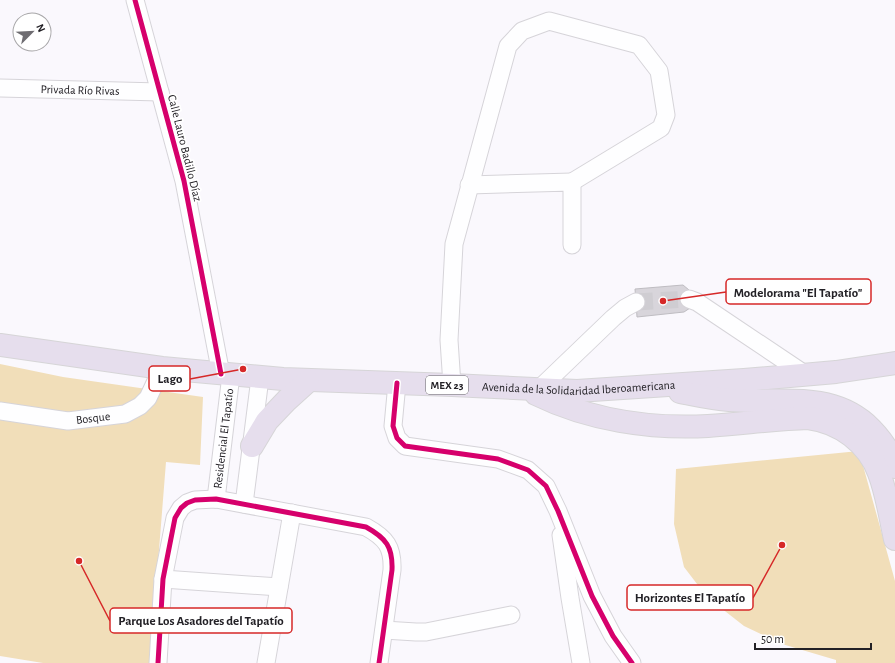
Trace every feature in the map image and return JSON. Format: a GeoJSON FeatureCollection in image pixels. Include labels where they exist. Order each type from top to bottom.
{"type":"FeatureCollection","features":[{"type":"Feature","properties":{"kind":"highway","name":"Avenida de la Solidaridad Iberoamericana"},"geometry":{"type":"LineString","coordinates":[[0,345],[162,368],[260,378],[577,390],[806,375],[895,363]]}},
{"type":"Feature","properties":{"kind":"highway"},"geometry":{"type":"LineString","coordinates":[[252,446],[267,421],[308,381]]}},
{"type":"Feature","properties":{"kind":"highway"},"geometry":{"type":"LineString","coordinates":[[643,386],[728,400],[810,401],[837,407],[850,412],[872,429],[889,452],[895,467]]}},
{"type":"Feature","properties":{"kind":"highway"},"geometry":{"type":"LineString","coordinates":[[533,389],[549,400],[572,409],[596,416],[638,423],[675,426],[707,426],[808,418],[818,419],[833,424],[850,435],[860,444],[874,462],[882,484],[895,539]]}},
{"type":"Feature","properties":{"kind":"street","name":"Calle Lauro Badillo Díaz"},"geometry":{"type":"LineString","coordinates":[[135,0],[184,181],[226,375]]}},
{"type":"Feature","properties":{"kind":"street"},"geometry":{"type":"LineString","coordinates":[[452,385],[449,340],[454,244],[469,185],[508,46],[522,31],[549,21],[639,45],[659,71],[666,115],[660,128],[572,182],[469,185]]}},
{"type":"Feature","properties":{"kind":"street","name":"Privada Río Rivas"},"geometry":{"type":"LineString","coordinates":[[0,88],[160,92]]}},
{"type":"Feature","properties":{"kind":"street"},"geometry":{"type":"LineString","coordinates":[[572,182],[572,245]]}},
{"type":"Feature","properties":{"kind":"street"},"geometry":{"type":"LineString","coordinates":[[689,299],[697,302],[806,375]]}},
{"type":"Feature","properties":{"kind":"street"},"geometry":{"type":"LineString","coordinates":[[533,389],[613,318],[625,308],[636,302]]}},
{"type":"Feature","properties":{"kind":"street","name":"Bosque"},"geometry":{"type":"LineString","coordinates":[[0,411],[68,421],[126,414],[140,406],[148,398],[162,368]]}},
{"type":"Feature","properties":{"kind":"street","name":"Residencial El Tapatío"},"geometry":{"type":"LineString","coordinates":[[158,663],[163,579],[175,518],[178,512],[187,503],[195,500],[216,499],[226,375]]}},
{"type":"Feature","properties":{"kind":"street"},"geometry":{"type":"LineString","coordinates":[[244,504],[260,378]]}},
{"type":"Feature","properties":{"kind":"street"},"geometry":{"type":"LineString","coordinates":[[397,383],[393,426],[397,438],[406,446],[498,460],[528,470],[546,486],[558,511],[592,596],[613,636],[632,663]]}},
{"type":"Feature","properties":{"kind":"street"},"geometry":{"type":"LineString","coordinates":[[216,499],[366,527],[379,534],[386,542],[392,558],[392,564],[384,630],[378,663]]}},
{"type":"Feature","properties":{"kind":"street"},"geometry":{"type":"LineString","coordinates":[[558,511],[581,663]]}},
{"type":"Feature","properties":{"kind":"street"},"geometry":{"type":"LineString","coordinates":[[266,663],[292,513]]}},
{"type":"Feature","properties":{"kind":"street"},"geometry":{"type":"LineString","coordinates":[[163,579],[279,587]]}},
{"type":"Feature","properties":{"kind":"street"},"geometry":{"type":"LineString","coordinates":[[570,598],[592,596]]}},
{"type":"Feature","properties":{"kind":"street"},"geometry":{"type":"LineString","coordinates":[[384,630],[426,632],[511,616]]}},
{"type":"Feature","properties":{"kind":"shaded area"},"geometry":{"type":"Polygon","coordinates":[[[0,364],[63,377],[203,397],[200,465],[166,462],[150,663],[43,663],[0,656],[0,364]]]}},
{"type":"Feature","properties":{"kind":"shaded area"},"geometry":{"type":"Polygon","coordinates":[[[859,451],[895,581],[895,663],[836,663],[836,660],[782,644],[744,626],[707,597],[684,567],[674,524],[676,469],[859,451]]]}},
{"type":"Feature","properties":{"kind":"building"},"geometry":{"type":"Polygon","coordinates":[[[683,285],[689,290],[690,308],[684,312],[637,317],[635,289],[683,285]]]}},
{"type":"Feature","properties":{"kind":"tunnel"},"geometry":{"type":"LineString","coordinates":[[636,302],[689,299]]}},
{"type":"Feature","properties":{"kind":"cycle path"},"geometry":{"type":"LineString","coordinates":[[135,0],[184,181],[221,374]]}},
{"type":"Feature","properties":{"kind":"cycle path"},"geometry":{"type":"LineString","coordinates":[[397,383],[393,426],[397,438],[405,446],[498,459],[528,470],[546,486],[558,511],[592,596],[613,636],[632,663]]}},
{"type":"Feature","properties":{"kind":"cycle path"},"geometry":{"type":"LineString","coordinates":[[158,663],[163,579],[175,518],[181,508],[187,503],[195,500],[216,499],[366,527],[383,539],[387,544],[391,555],[392,570],[379,663]]}},
{"type":"Feature","properties":{"kind":"place","name":"Modelorama \"El Tapatío\""},"geometry":{"type":"Point","coordinates":[663,301]}},
{"type":"Feature","properties":{"kind":"place","name":"Lago"},"geometry":{"type":"Point","coordinates":[243,369]}},
{"type":"Feature","properties":{"kind":"place","name":"Horizontes El Tapatío"},"geometry":{"type":"Point","coordinates":[782,545]}},
{"type":"Feature","properties":{"kind":"place","name":"Parque Los Asadores del Tapatío"},"geometry":{"type":"Point","coordinates":[79,561]}}]}
